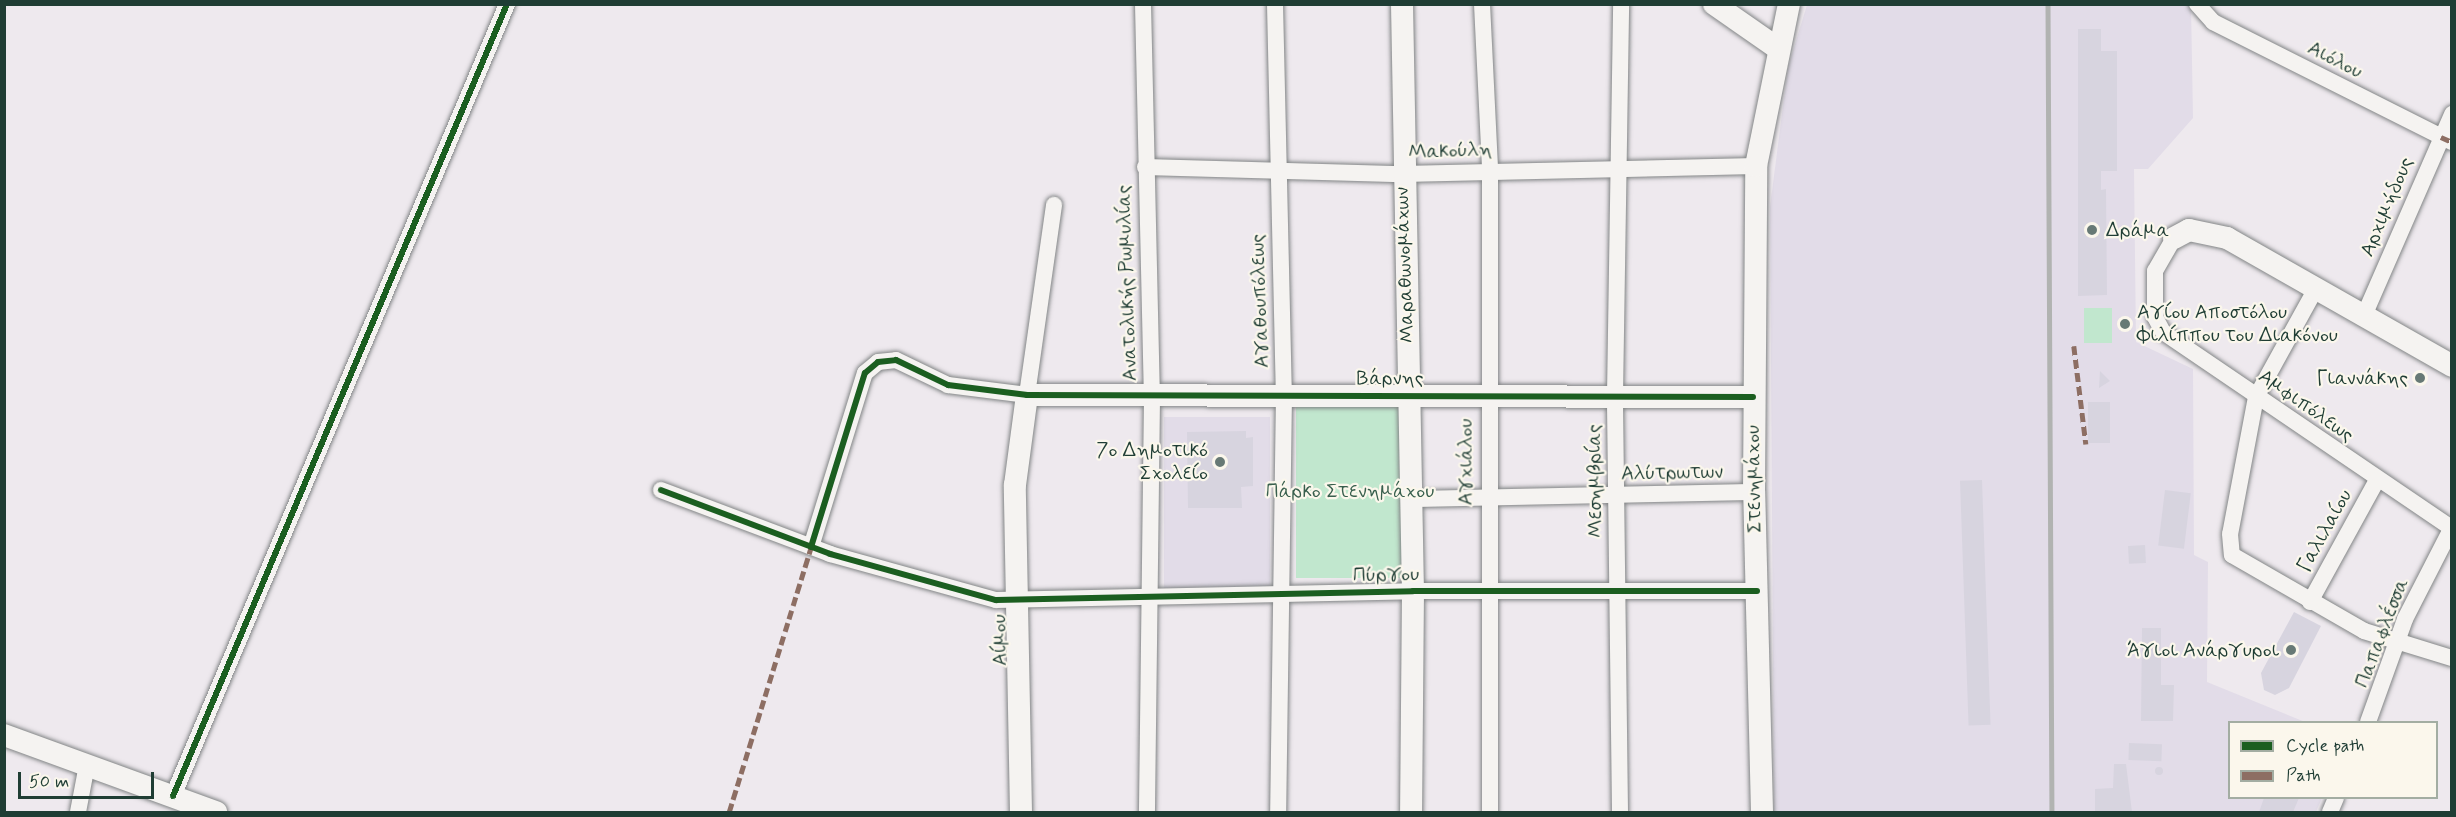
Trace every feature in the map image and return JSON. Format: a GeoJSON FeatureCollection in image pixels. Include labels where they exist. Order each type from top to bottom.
{"type":"FeatureCollection","features":[{"type":"Feature","properties":{"kind":"street"},"geometry":{"type":"LineString","coordinates":[[172,796],[507,4]]}},
{"type":"Feature","properties":{"kind":"street","name":"Ανατολικής Ρωμυλίας"},"geometry":{"type":"LineString","coordinates":[[1143,4],[1152,398],[1147,813]]}},
{"type":"Feature","properties":{"kind":"street","name":"Αγαθουπόλεως"},"geometry":{"type":"LineString","coordinates":[[1275,4],[1284,394],[1278,813]]}},
{"type":"Feature","properties":{"kind":"street","name":"Μαραθωνομάχων"},"geometry":{"type":"LineString","coordinates":[[1402,4],[1402,174],[1411,395],[1413,591],[1411,813]]}},
{"type":"Feature","properties":{"kind":"street","name":"Αγχιάλου"},"geometry":{"type":"LineString","coordinates":[[1482,4],[1490,170],[1487,497],[1490,813]]}},
{"type":"Feature","properties":{"kind":"street","name":"Μεσημβρίας"},"geometry":{"type":"LineString","coordinates":[[1620,813],[1615,395],[1616,168],[1621,4]]}},
{"type":"Feature","properties":{"kind":"street"},"geometry":{"type":"LineString","coordinates":[[1714,4],[1777,48]]}},
{"type":"Feature","properties":{"kind":"street","name":"Στενημάχου"},"geometry":{"type":"LineString","coordinates":[[1762,813],[1753,397],[1756,166],[1777,48],[1789,4]]}},
{"type":"Feature","properties":{"kind":"street","name":"Αιόλου"},"geometry":{"type":"LineString","coordinates":[[2199,9],[2446,140]]}},
{"type":"Feature","properties":{"kind":"street","name":"Αρχιμήδους"},"geometry":{"type":"LineString","coordinates":[[2363,318],[2446,140],[2451,114]]}},
{"type":"Feature","properties":{"kind":"street","name":"Μακούλη"},"geometry":{"type":"LineString","coordinates":[[1145,167],[1402,174],[1490,170],[1756,166]]}},
{"type":"Feature","properties":{"kind":"street"},"geometry":{"type":"LineString","coordinates":[[811,547],[865,374],[878,362],[896,360],[948,385],[1027,394],[1054,205]]}},
{"type":"Feature","properties":{"kind":"street"},"geometry":{"type":"LineString","coordinates":[[2174,238],[2189,230],[2209,231],[2314,292],[2451,366]]}},
{"type":"Feature","properties":{"kind":"street","name":"Αμφιπόλεως"},"geometry":{"type":"LineString","coordinates":[[2174,238],[2155,272],[2155,317],[2163,332],[2377,480],[2451,528]]}},
{"type":"Feature","properties":{"kind":"street"},"geometry":{"type":"LineString","coordinates":[[2314,292],[2256,397],[2230,549],[2242,565],[2371,634],[2451,658]]}},
{"type":"Feature","properties":{"kind":"street","name":"Βάρνης"},"geometry":{"type":"LineString","coordinates":[[1027,394],[1152,398],[1284,394],[1753,397]]}},
{"type":"Feature","properties":{"kind":"street","name":"Αίμου"},"geometry":{"type":"LineString","coordinates":[[1021,813],[1016,485],[1027,394]]}},
{"type":"Feature","properties":{"kind":"street","name":"Γαλιλαίου"},"geometry":{"type":"LineString","coordinates":[[2310,602],[2377,480]]}},
{"type":"Feature","properties":{"kind":"street","name":"Πύργου"},"geometry":{"type":"LineString","coordinates":[[661,490],[811,547],[996,600],[1413,591],[1757,591]]}},
{"type":"Feature","properties":{"kind":"street","name":"Αλύτρωτων"},"geometry":{"type":"LineString","coordinates":[[1412,500],[1754,492]]}},
{"type":"Feature","properties":{"kind":"street","name":"Παπαφλέσσα"},"geometry":{"type":"LineString","coordinates":[[2369,721],[2398,642],[2451,528]]}},
{"type":"Feature","properties":{"kind":"street"},"geometry":{"type":"LineString","coordinates":[[4,735],[216,813]]}},
{"type":"Feature","properties":{"kind":"street"},"geometry":{"type":"LineString","coordinates":[[78,813],[87,765]]}},
{"type":"Feature","properties":{"kind":"street"},"geometry":{"type":"LineString","coordinates":[[2330,813],[2337,799]]}},
{"type":"Feature","properties":{"kind":"shaded area"},"geometry":{"type":"Polygon","coordinates":[[[1807,5],[2191,5],[2193,118],[2148,169],[2134,169],[2136,342],[2193,369],[2194,555],[2208,562],[2207,682],[2303,721],[2228,721],[2228,799],[2322,799],[2316,812],[1774,812],[1770,207],[1788,67],[1807,5]]]}},
{"type":"Feature","properties":{"kind":"shaded area"},"geometry":{"type":"Polygon","coordinates":[[[1164,417],[1270,417],[1270,589],[1164,589],[1164,417]]]}},
{"type":"Feature","properties":{"kind":"green space"},"geometry":{"type":"Polygon","coordinates":[[[2084,308],[2112,308],[2112,343],[2084,343],[2084,308]]]}},
{"type":"Feature","properties":{"kind":"green space","name":"Πάρκο Στενημάχου"},"geometry":{"type":"Polygon","coordinates":[[[1296,405],[1406,405],[1406,578],[1296,578],[1296,405]]]}},
{"type":"Feature","properties":{"kind":"building"},"geometry":{"type":"Polygon","coordinates":[[[2078,29],[2101,29],[2101,51],[2117,51],[2117,171],[2101,171],[2101,190],[2106,189],[2107,295],[2078,296],[2078,29]]]}},
{"type":"Feature","properties":{"kind":"building","name":"Αγίου Αποστόλου Φιλίππου του Διακόνου"},"geometry":{"type":"Polygon","coordinates":[[[2120,317],[2130,317],[2130,331],[2120,331],[2120,317]]]}},
{"type":"Feature","properties":{"kind":"building"},"geometry":{"type":"Polygon","coordinates":[[[2100,371],[2110,381],[2099,388],[2100,371]]]}},
{"type":"Feature","properties":{"kind":"building"},"geometry":{"type":"Polygon","coordinates":[[[2088,402],[2110,402],[2110,443],[2088,443],[2088,402]]]}},
{"type":"Feature","properties":{"kind":"building","name":"7ο Δημοτικό Σχολείο"},"geometry":{"type":"Polygon","coordinates":[[[1246,431],[1246,438],[1253,437],[1253,486],[1241,487],[1242,508],[1188,508],[1187,432],[1246,431]]]}},
{"type":"Feature","properties":{"kind":"building"},"geometry":{"type":"Polygon","coordinates":[[[1982,480],[1991,725],[1969,726],[1960,481],[1982,480]]]}},
{"type":"Feature","properties":{"kind":"building"},"geometry":{"type":"Polygon","coordinates":[[[2165,490],[2191,493],[2184,549],[2158,546],[2165,490]]]}},
{"type":"Feature","properties":{"kind":"building"},"geometry":{"type":"Polygon","coordinates":[[[2145,545],[2146,563],[2129,564],[2128,546],[2145,545]]]}},
{"type":"Feature","properties":{"kind":"building","name":"Άγιοι Ανάργυροι"},"geometry":{"type":"Polygon","coordinates":[[[2294,612],[2321,626],[2289,688],[2275,695],[2264,690],[2261,673],[2294,612]]]}},
{"type":"Feature","properties":{"kind":"building"},"geometry":{"type":"Polygon","coordinates":[[[2142,628],[2161,628],[2161,685],[2174,685],[2173,721],[2141,721],[2142,628]]]}},
{"type":"Feature","properties":{"kind":"building"},"geometry":{"type":"Polygon","coordinates":[[[2129,743],[2162,744],[2161,761],[2128,760],[2129,743]]]}},
{"type":"Feature","properties":{"kind":"building"},"geometry":{"type":"Polygon","coordinates":[[[2114,764],[2126,764],[2132,812],[2095,812],[2095,789],[2113,788],[2114,764]]]}},
{"type":"Feature","properties":{"kind":"building"},"geometry":{"type":"Polygon","coordinates":[[[2159,767],[2163,771],[2159,775],[2155,771],[2159,767]]]}},
{"type":"Feature","properties":{"kind":"building"},"geometry":{"type":"Polygon","coordinates":[[[2264,799],[2299,799],[2293,812],[2259,812],[2264,799]]]}},
{"type":"Feature","properties":{"kind":"railway"},"geometry":{"type":"LineString","coordinates":[[2048,4],[2052,812]]}},
{"type":"Feature","properties":{"kind":"marked path"},"geometry":{"type":"LineString","coordinates":[[2441,137],[2452,142]]}},
{"type":"Feature","properties":{"kind":"marked path"},"geometry":{"type":"LineString","coordinates":[[2074,346],[2086,444]]}},
{"type":"Feature","properties":{"kind":"marked path"},"geometry":{"type":"LineString","coordinates":[[729,812],[811,547]]}},
{"type":"Feature","properties":{"kind":"cycle path"},"geometry":{"type":"LineString","coordinates":[[173,796],[507,4]]}},
{"type":"Feature","properties":{"kind":"cycle path"},"geometry":{"type":"LineString","coordinates":[[811,547],[865,373],[878,362],[896,360],[948,385],[1027,395],[1753,397]]}},
{"type":"Feature","properties":{"kind":"cycle path"},"geometry":{"type":"LineString","coordinates":[[661,490],[830,554],[996,600],[1413,591],[1757,591]]}},
{"type":"Feature","properties":{"kind":"place","name":"Δράμα"},"geometry":{"type":"Point","coordinates":[2092,230]}},
{"type":"Feature","properties":{"kind":"place","name":"Αγίου Αποστόλου Φιλίππου του Διακόνου"},"geometry":{"type":"Point","coordinates":[2125,324]}},
{"type":"Feature","properties":{"kind":"place","name":"Γιαννάκης"},"geometry":{"type":"Point","coordinates":[2420,378]}},
{"type":"Feature","properties":{"kind":"place","name":"7ο Δημοτικό Σχολείο"},"geometry":{"type":"Point","coordinates":[1220,462]}},
{"type":"Feature","properties":{"kind":"place","name":"Άγιοι Ανάργυροι"},"geometry":{"type":"Point","coordinates":[2291,650]}}]}
